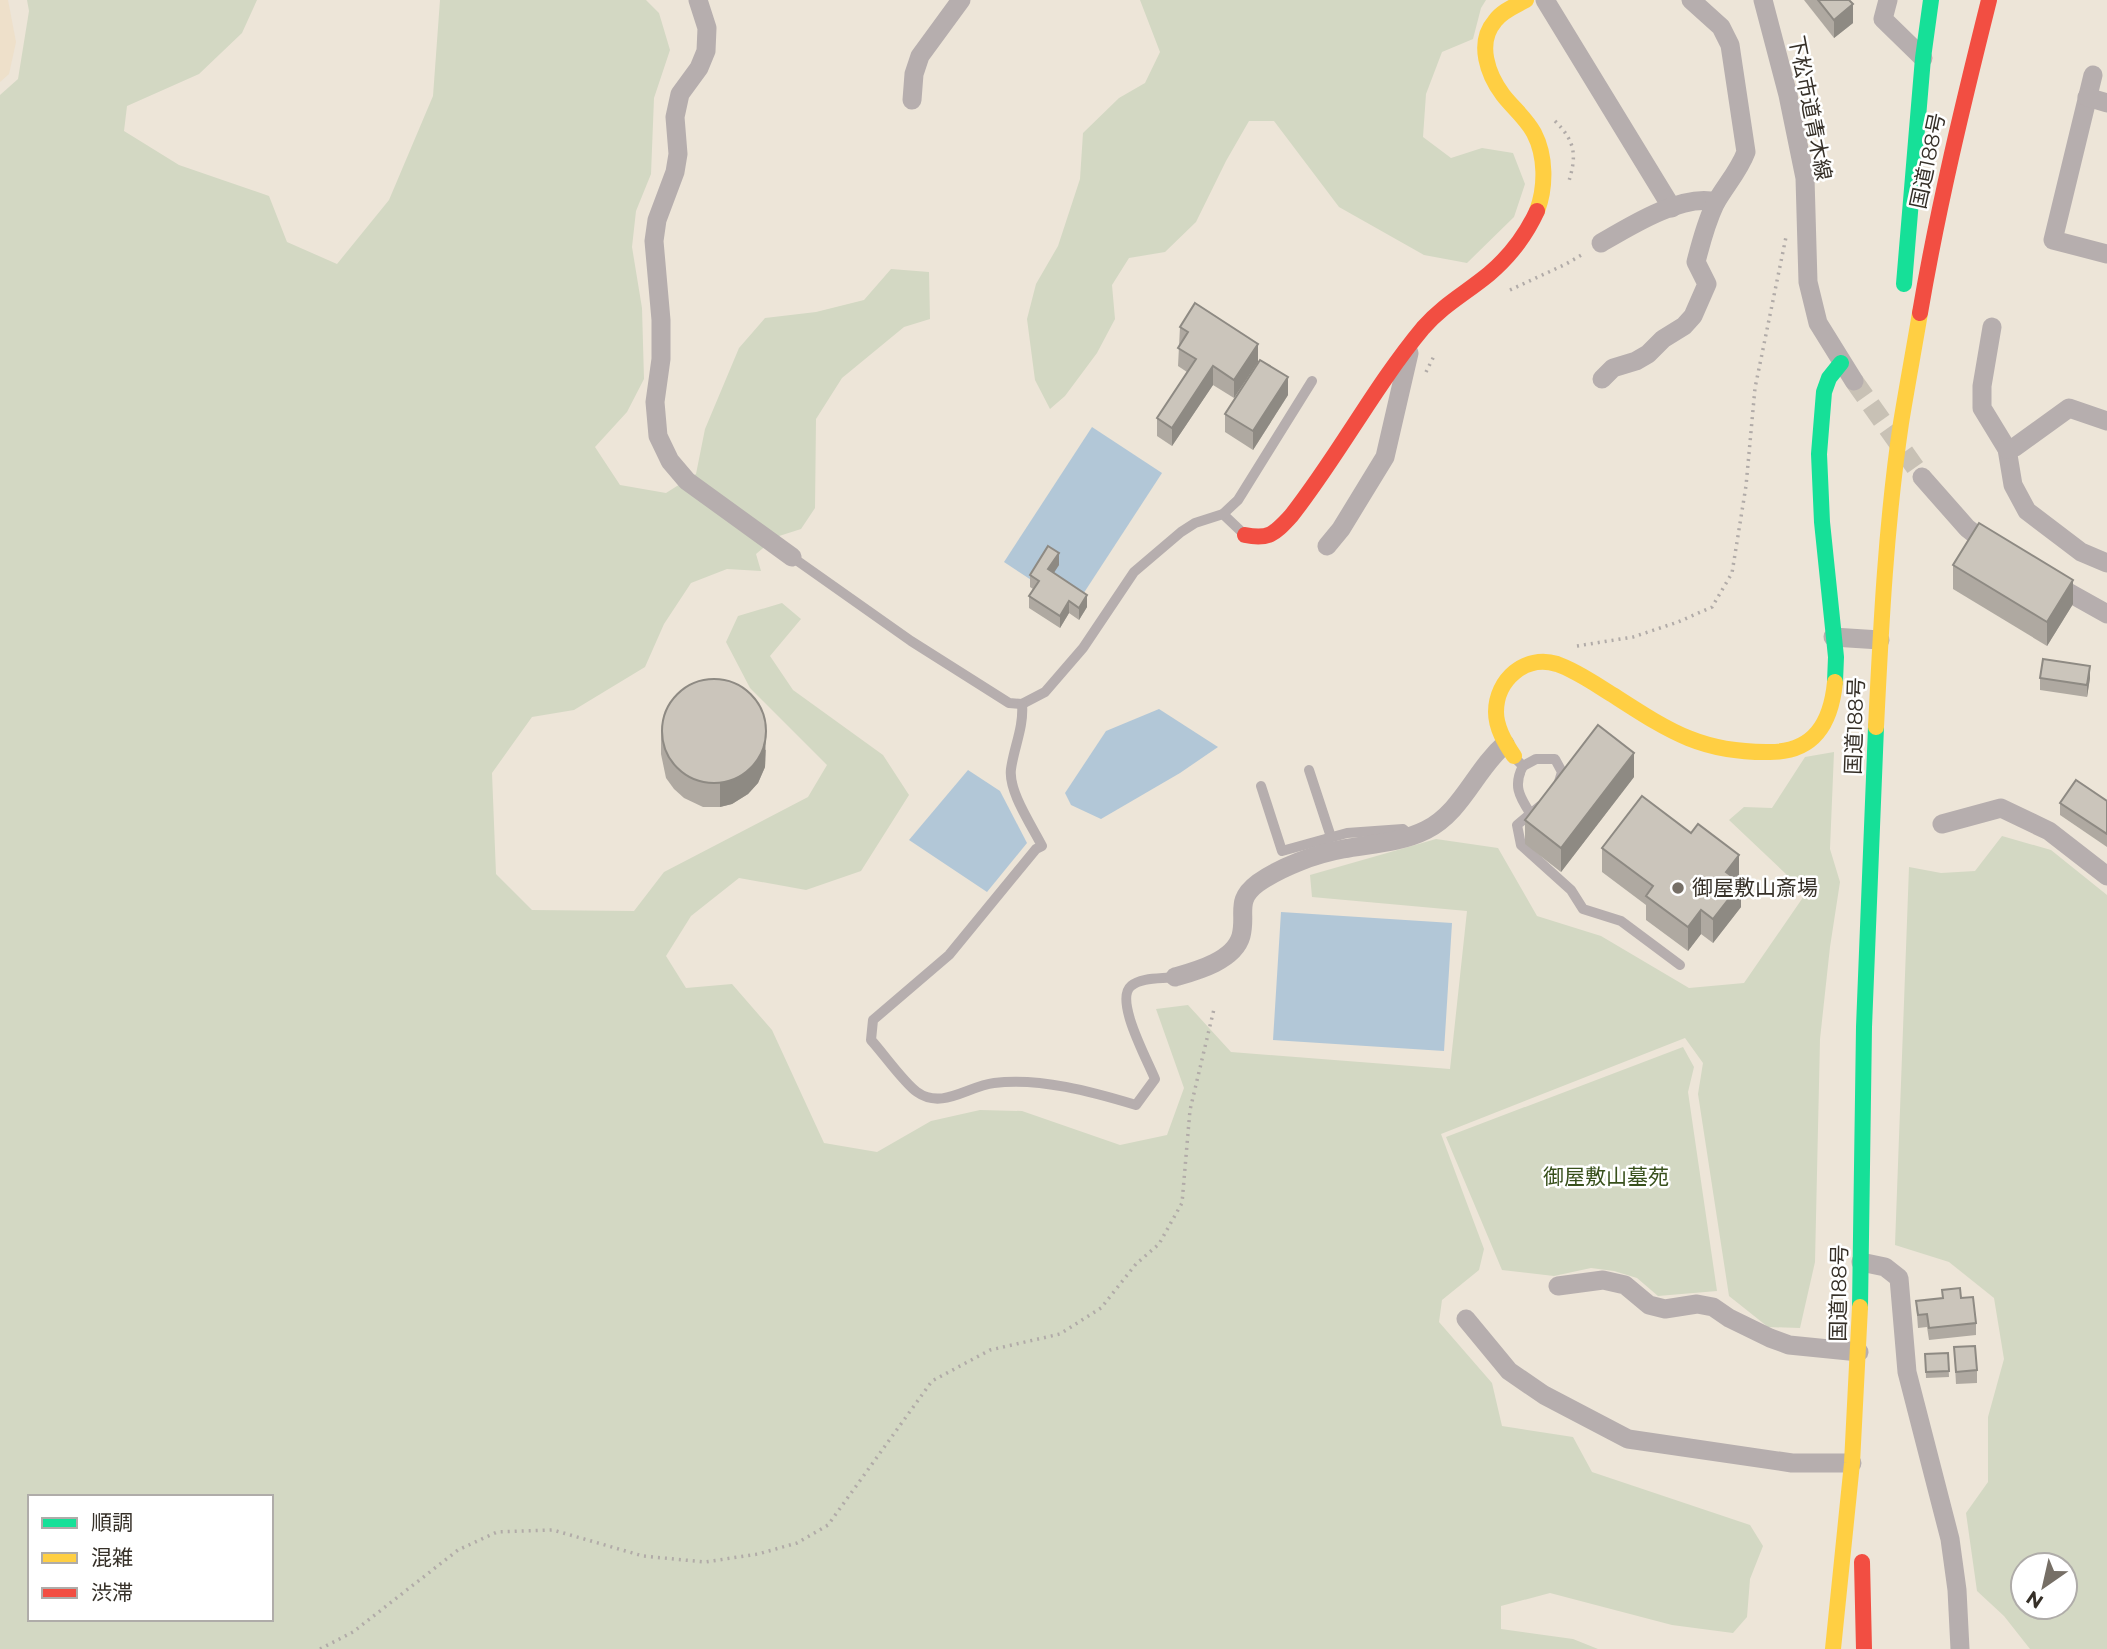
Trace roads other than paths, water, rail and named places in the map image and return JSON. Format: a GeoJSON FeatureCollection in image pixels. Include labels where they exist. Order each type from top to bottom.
{"type":"FeatureCollection","features":[{"type":"Feature","properties":{"kind":"main road"},"geometry":{"type":"LineString","coordinates":[[1245,535],[1265,538],[1279,531],[1327,470],[1361,414],[1411,345],[1449,302],[1504,260],[1524,233],[1539,204],[1545,170],[1533,132],[1498,88],[1488,67],[1485,42],[1494,20],[1526,0]]}},
{"type":"Feature","properties":{"kind":"main road"},"geometry":{"type":"LineString","coordinates":[[1902,304],[1923,58],[1931,0]]}},
{"type":"Feature","properties":{"kind":"main road","name":"国道188号"},"geometry":{"type":"LineString","coordinates":[[1833,1649],[1852,1463],[1858,1352],[1864,1027],[1880,640],[1901,425],[1933,239],[1958,122],[1989,0]]}},
{"type":"Feature","properties":{"kind":"main road"},"geometry":{"type":"LineString","coordinates":[[1958,122],[2000,0]]}},
{"type":"Feature","properties":{"kind":"main road"},"geometry":{"type":"LineString","coordinates":[[1901,425],[1902,331]]}},
{"type":"Feature","properties":{"kind":"main road"},"geometry":{"type":"LineString","coordinates":[[1514,755],[1495,711],[1500,689],[1516,669],[1535,662],[1554,663],[1588,680],[1673,733],[1705,748],[1744,753],[1786,751],[1801,747],[1814,738],[1824,721],[1835,688],[1818,461],[1821,408],[1828,381],[1841,363]]}},
{"type":"Feature","properties":{"kind":"main road","name":"国道188号"},"geometry":{"type":"LineString","coordinates":[[1852,1463],[1860,1546],[1864,1649]]}},
{"type":"Feature","properties":{"kind":"street"},"geometry":{"type":"LineString","coordinates":[[698,0],[707,28],[706,51],[699,68],[680,94],[676,117],[676,172],[657,220],[654,241],[661,320],[661,359],[655,402],[659,436],[670,461],[687,481],[792,557]]}},
{"type":"Feature","properties":{"kind":"street"},"geometry":{"type":"LineString","coordinates":[[912,100],[914,74],[920,56],[961,0]]}},
{"type":"Feature","properties":{"kind":"street"},"geometry":{"type":"LineString","coordinates":[[1545,0],[1672,208]]}},
{"type":"Feature","properties":{"kind":"street"},"geometry":{"type":"LineString","coordinates":[[1602,379],[1613,368],[1648,354],[1693,316],[1707,284],[1696,262],[1703,232],[1716,202],[1740,168],[1746,152],[1730,45],[1721,27],[1691,0]]}},
{"type":"Feature","properties":{"kind":"street","name":"下松市道青木線"},"geometry":{"type":"LineString","coordinates":[[1763,0],[1788,95],[1805,177],[1808,282],[1818,323],[1854,382]]}},
{"type":"Feature","properties":{"kind":"street"},"geometry":{"type":"LineString","coordinates":[[1888,0],[1883,19],[1923,58]]}},
{"type":"Feature","properties":{"kind":"street"},"geometry":{"type":"LineString","coordinates":[[2093,75],[2053,240],[2107,254]]}},
{"type":"Feature","properties":{"kind":"street"},"geometry":{"type":"LineString","coordinates":[[2087,97],[2107,103]]}},
{"type":"Feature","properties":{"kind":"street"},"geometry":{"type":"LineString","coordinates":[[1601,243],[1634,223],[1672,208],[1703,198],[1716,202]]}},
{"type":"Feature","properties":{"kind":"street"},"geometry":{"type":"LineString","coordinates":[[1992,327],[1982,386],[1982,408],[2007,449],[2012,485],[2027,511],[2081,552],[2107,563]]}},
{"type":"Feature","properties":{"kind":"street"},"geometry":{"type":"LineString","coordinates":[[1327,545],[1342,529],[1384,457],[1411,345]]}},
{"type":"Feature","properties":{"kind":"street"},"geometry":{"type":"LineString","coordinates":[[2007,449],[2015,447],[2069,408],[2107,421]]}},
{"type":"Feature","properties":{"kind":"street"},"geometry":{"type":"LineString","coordinates":[[1922,477],[1967,528],[2012,561]]}},
{"type":"Feature","properties":{"kind":"street"},"geometry":{"type":"LineString","coordinates":[[2034,573],[2107,614]]}},
{"type":"Feature","properties":{"kind":"street"},"geometry":{"type":"LineString","coordinates":[[1833,637],[1880,640]]}},
{"type":"Feature","properties":{"kind":"street"},"geometry":{"type":"LineString","coordinates":[[1175,977],[1194,972],[1234,948],[1241,936],[1244,896],[1259,883],[1297,863],[1339,850],[1396,841],[1426,831],[1450,815],[1490,757],[1514,755]]}},
{"type":"Feature","properties":{"kind":"street"},"geometry":{"type":"LineString","coordinates":[[1942,824],[2001,808],[2049,831],[2107,876]]}},
{"type":"Feature","properties":{"kind":"street"},"geometry":{"type":"LineString","coordinates":[[1861,1262],[1885,1268],[1899,1278],[1907,1372],[1950,1539],[1957,1590],[1960,1649]]}},
{"type":"Feature","properties":{"kind":"street"},"geometry":{"type":"LineString","coordinates":[[1558,1286],[1603,1280],[1625,1285],[1649,1305],[1665,1309],[1697,1304],[1713,1307],[1729,1318],[1789,1345],[1858,1352]]}},
{"type":"Feature","properties":{"kind":"street"},"geometry":{"type":"LineString","coordinates":[[1466,1318],[1509,1371],[1544,1395],[1628,1439],[1792,1463],[1852,1463]]}},
{"type":"Feature","properties":{"kind":"lane"},"geometry":{"type":"LineString","coordinates":[[792,557],[911,641],[1009,703],[1023,704],[1045,692],[1083,648],[1134,572],[1181,532],[1195,523],[1223,514],[1238,500],[1311,380]]}},
{"type":"Feature","properties":{"kind":"lane"},"geometry":{"type":"LineString","coordinates":[[1223,514],[1245,535]]}},
{"type":"Feature","properties":{"kind":"lane"},"geometry":{"type":"LineString","coordinates":[[1023,704],[1023,718],[1010,772],[1016,795],[1042,846],[1036,849],[949,955],[873,1020],[871,1040],[918,1093],[941,1100],[987,1084],[1005,1081],[1081,1088],[1136,1105],[1155,1079],[1126,1010],[1125,996],[1130,986],[1142,981],[1175,977]]}},
{"type":"Feature","properties":{"kind":"lane"},"geometry":{"type":"LineString","coordinates":[[1530,813],[1517,794],[1518,776],[1514,755],[1555,759],[1562,772],[1558,787],[1550,797],[1517,825],[1521,845],[1572,890],[1583,909],[1621,921],[1680,965]]}},
{"type":"Feature","properties":{"kind":"lane"},"geometry":{"type":"LineString","coordinates":[[1309,770],[1331,837]]}},
{"type":"Feature","properties":{"kind":"lane"},"geometry":{"type":"LineString","coordinates":[[1261,786],[1282,851],[1348,833],[1402,829],[1411,836]]}},
{"type":"Feature","properties":{"kind":"water"},"geometry":{"type":"Polygon","coordinates":[[[1092,427],[1162,473],[1074,608],[1004,562],[1092,427]]]}},
{"type":"Feature","properties":{"kind":"water"},"geometry":{"type":"Polygon","coordinates":[[[1159,709],[1218,747],[1180,773],[1101,819],[1071,805],[1065,793],[1106,731],[1159,709]]]}},
{"type":"Feature","properties":{"kind":"water"},"geometry":{"type":"Polygon","coordinates":[[[968,770],[1000,791],[1027,843],[987,892],[909,840],[968,770]]]}},
{"type":"Feature","properties":{"kind":"water"},"geometry":{"type":"Polygon","coordinates":[[[1281,912],[1452,923],[1444,1051],[1273,1040],[1281,912]]]}},
{"type":"Feature","properties":{"kind":"tunnel"},"geometry":{"type":"LineString","coordinates":[[1854,381],[1922,477]]}},
{"type":"Feature","properties":{"kind":"place","name":"御屋敷山斎場"},"geometry":{"type":"Point","coordinates":[1678,888]}},
{"type":"Feature","properties":{"kind":"park label","name":"御屋敷山墓苑"},"geometry":{"type":"Point","coordinates":[1606,1177]}}]}
